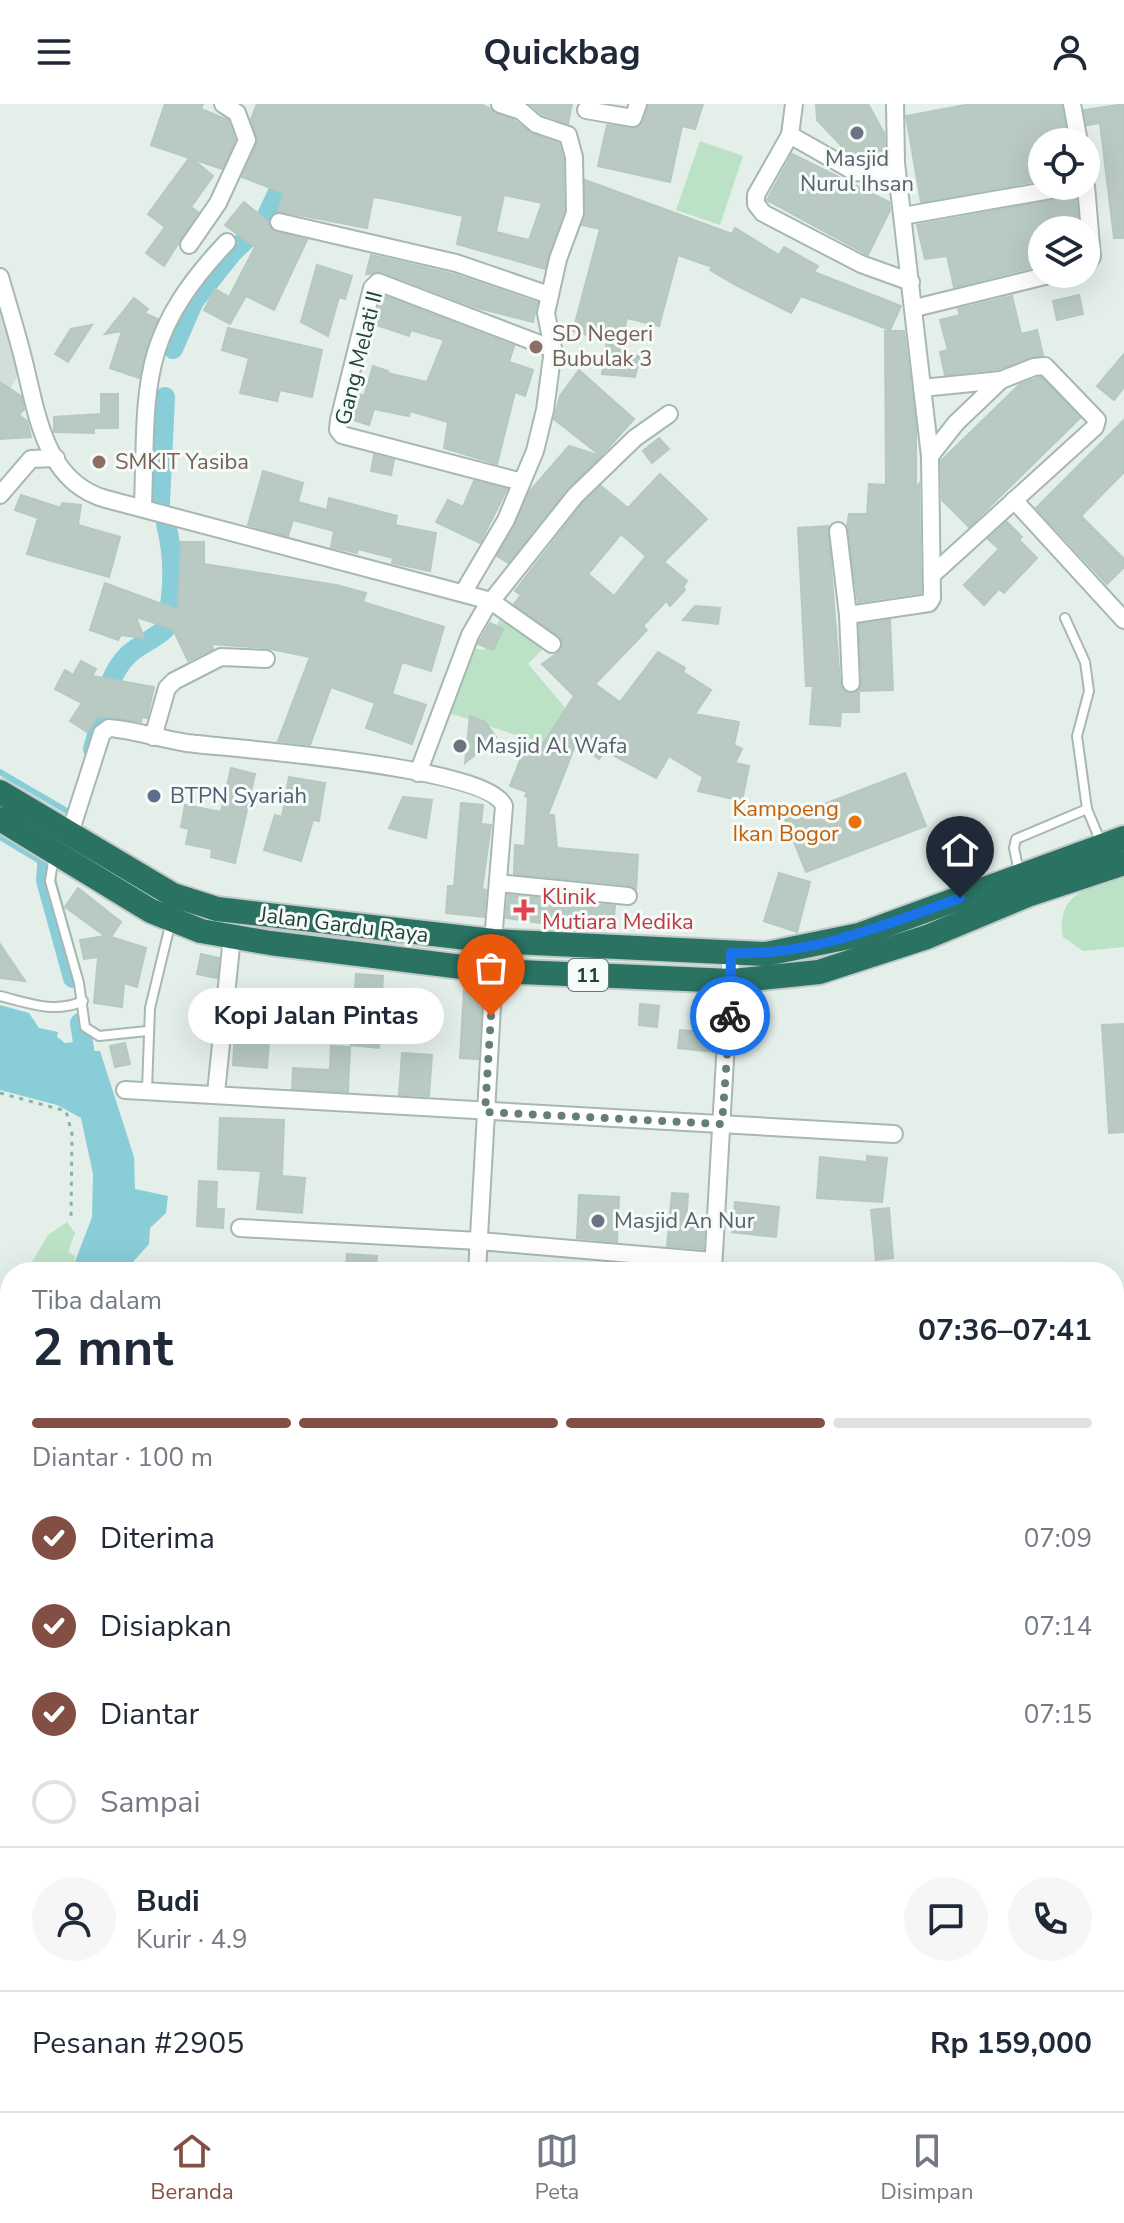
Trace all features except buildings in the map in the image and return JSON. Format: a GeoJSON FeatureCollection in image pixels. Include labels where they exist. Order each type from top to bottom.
{"type":"FeatureCollection","features":[{"type":"Feature","properties":{"kind":"highway","name":"Jalan Gardu Raya"},"geometry":{"type":"LineString","coordinates":[[0,792],[57,839],[171,920],[232,937],[494,971],[732,981],[819,972],[927,937],[1030,894],[1124,863]]}},
{"type":"Feature","properties":{"kind":"highway","name":"Jalan Gardu Raya"},"geometry":{"type":"LineString","coordinates":[[0,819],[57,839],[173,895],[217,909],[272,918],[493,941],[766,954],[859,935],[1113,842]]}},
{"type":"Feature","properties":{"kind":"highway"},"geometry":{"type":"LineString","coordinates":[[270,943],[272,918]]}},
{"type":"Feature","properties":{"kind":"street"},"geometry":{"type":"LineString","coordinates":[[500,104],[521,111],[536,124],[568,135]]}},
{"type":"Feature","properties":{"kind":"street"},"geometry":{"type":"LineString","coordinates":[[463,593],[506,520],[535,451],[545,410],[553,349],[546,313],[567,229],[575,213],[574,157],[568,135],[587,107],[633,118],[638,104]]}},
{"type":"Feature","properties":{"kind":"street"},"geometry":{"type":"LineString","coordinates":[[794,104],[790,135],[756,195],[756,204],[763,213],[861,264],[911,282]]}},
{"type":"Feature","properties":{"kind":"street"},"geometry":{"type":"LineString","coordinates":[[848,615],[929,603],[932,575],[930,456],[896,163],[895,104]]}},
{"type":"Feature","properties":{"kind":"street"},"geometry":{"type":"LineString","coordinates":[[1072,104],[1076,128]]}},
{"type":"Feature","properties":{"kind":"street"},"geometry":{"type":"LineString","coordinates":[[189,245],[218,203],[247,140],[234,107]]}},
{"type":"Feature","properties":{"kind":"street"},"geometry":{"type":"LineString","coordinates":[[790,135],[855,172],[882,174],[896,163]]}},
{"type":"Feature","properties":{"kind":"street"},"geometry":{"type":"LineString","coordinates":[[903,216],[1028,194]]}},
{"type":"Feature","properties":{"kind":"street"},"geometry":{"type":"LineString","coordinates":[[279,222],[456,263],[549,295]]}},
{"type":"Feature","properties":{"kind":"street"},"geometry":{"type":"LineString","coordinates":[[143,507],[145,397],[156,350],[182,294],[227,242]]}},
{"type":"Feature","properties":{"kind":"street"},"geometry":{"type":"LineString","coordinates":[[0,277],[6,321],[33,410],[43,437],[74,484],[306,554],[491,601],[552,644]]}},
{"type":"Feature","properties":{"kind":"street"},"geometry":{"type":"LineString","coordinates":[[915,308],[1028,280]]}},
{"type":"Feature","properties":{"kind":"street","name":"Gang Melati II"},"geometry":{"type":"LineString","coordinates":[[522,482],[342,435],[338,430],[339,420],[372,288],[378,282],[553,349]]}},
{"type":"Feature","properties":{"kind":"street"},"geometry":{"type":"LineString","coordinates":[[922,388],[1001,380],[1034,367],[1051,369],[1097,420],[1095,427],[932,575]]}},
{"type":"Feature","properties":{"kind":"street"},"geometry":{"type":"LineString","coordinates":[[930,456],[956,423],[1001,380]]}},
{"type":"Feature","properties":{"kind":"street"},"geometry":{"type":"LineString","coordinates":[[418,773],[470,635],[491,601],[575,496],[641,432],[669,414]]}},
{"type":"Feature","properties":{"kind":"street"},"geometry":{"type":"LineString","coordinates":[[0,495],[31,459],[56,458]]}},
{"type":"Feature","properties":{"kind":"street"},"geometry":{"type":"LineString","coordinates":[[1014,500],[1124,620]]}},
{"type":"Feature","properties":{"kind":"street"},"geometry":{"type":"LineString","coordinates":[[838,531],[848,615],[851,683]]}},
{"type":"Feature","properties":{"kind":"street"},"geometry":{"type":"LineString","coordinates":[[153,737],[167,688],[174,681],[221,657],[266,659]]}},
{"type":"Feature","properties":{"kind":"street"},"geometry":{"type":"LineString","coordinates":[[57,839],[105,730],[442,775],[479,786],[502,800],[504,812],[493,941]]}},
{"type":"Feature","properties":{"kind":"street"},"geometry":{"type":"LineString","coordinates":[[498,883],[628,896]]}},
{"type":"Feature","properties":{"kind":"street"},"geometry":{"type":"LineString","coordinates":[[216,1093],[232,937]]}},
{"type":"Feature","properties":{"kind":"street"},"geometry":{"type":"LineString","coordinates":[[713,1262],[732,981],[731,953]]}},
{"type":"Feature","properties":{"kind":"street"},"geometry":{"type":"LineString","coordinates":[[478,1262],[494,971]]}},
{"type":"Feature","properties":{"kind":"street"},"geometry":{"type":"LineString","coordinates":[[125,1090],[894,1134]]}},
{"type":"Feature","properties":{"kind":"street"},"geometry":{"type":"LineString","coordinates":[[240,1228],[479,1241],[668,1262]]}},
{"type":"Feature","properties":{"kind":"lane"},"geometry":{"type":"LineString","coordinates":[[1065,618],[1085,662],[1089,691],[1077,736],[1087,809],[1113,842]]}},
{"type":"Feature","properties":{"kind":"lane"},"geometry":{"type":"LineString","coordinates":[[1020,876],[1014,848],[1016,839],[1087,809]]}},
{"type":"Feature","properties":{"kind":"lane"},"geometry":{"type":"LineString","coordinates":[[57,839],[50,866],[50,881],[83,1001],[85,1027],[92,1034],[111,1036],[147,1031]]}},
{"type":"Feature","properties":{"kind":"lane"},"geometry":{"type":"LineString","coordinates":[[147,1089],[147,1031],[171,920]]}},
{"type":"Feature","properties":{"kind":"lane"},"geometry":{"type":"LineString","coordinates":[[0,996],[64,1008],[83,1001]]}},
{"type":"Feature","properties":{"kind":"path"},"geometry":{"type":"LineString","coordinates":[[0,1093],[66,1111],[72,1134],[71,1218]]}},
{"type":"Feature","properties":{"kind":"shaded area"},"geometry":{"type":"Polygon","coordinates":[[[0,289],[22,369],[0,405],[0,289]]]}},
{"type":"Feature","properties":{"kind":"green space"},"geometry":{"type":"Polygon","coordinates":[[[700,141],[743,156],[720,225],[676,210],[700,141]]]}},
{"type":"Feature","properties":{"kind":"green space"},"geometry":{"type":"Polygon","coordinates":[[[501,617],[545,647],[528,664],[568,711],[546,745],[449,713],[469,647],[484,650],[501,617]]]}},
{"type":"Feature","properties":{"kind":"green space"},"geometry":{"type":"Polygon","coordinates":[[[1124,876],[1124,947],[1083,951],[1063,937],[1062,922],[1070,901],[1087,889],[1124,876]]]}},
{"type":"Feature","properties":{"kind":"green space"},"geometry":{"type":"Polygon","coordinates":[[[67,1222],[75,1233],[68,1252],[75,1256],[74,1262],[32,1262],[48,1235],[67,1222]]]}},
{"type":"Feature","properties":{"kind":"water"},"geometry":{"type":"Polygon","coordinates":[[[0,1005],[29,1013],[39,1028],[58,1032],[57,1037],[65,1043],[85,1041],[94,1051],[100,1051],[134,1157],[135,1189],[168,1196],[166,1213],[150,1228],[149,1244],[133,1262],[75,1262],[92,1217],[93,1174],[81,1118],[57,1105],[0,1090],[0,1005]]]}},
{"type":"Feature","properties":{"kind":"waterway"},"geometry":{"type":"LineString","coordinates":[[173,349],[194,301],[232,253],[264,222],[290,166]]}},
{"type":"Feature","properties":{"kind":"waterway"},"geometry":{"type":"LineString","coordinates":[[160,503],[165,397]]}},
{"type":"Feature","properties":{"kind":"waterway"},"geometry":{"type":"LineString","coordinates":[[93,749],[109,687],[120,664],[165,629],[172,577],[166,524]]}},
{"type":"Feature","properties":{"kind":"waterway"},"geometry":{"type":"LineString","coordinates":[[0,772],[72,814]]}},
{"type":"Feature","properties":{"kind":"waterway"},"geometry":{"type":"LineString","coordinates":[[0,837],[45,864]]}},
{"type":"Feature","properties":{"kind":"waterway"},"geometry":{"type":"LineString","coordinates":[[60,837],[48,854],[46,880],[73,978]]}},
{"type":"Feature","properties":{"kind":"waterway"},"geometry":{"type":"LineString","coordinates":[[80,1023],[87,1068]]}},
{"type":"Feature","properties":{"kind":"way so far"},"geometry":{"type":"LineString","coordinates":[[491,1016],[485,1112],[722,1124],[730,1016]]}},
{"type":"Feature","properties":{"kind":"place","name":"Masjid Nurul Ihsan"},"geometry":{"type":"Point","coordinates":[857,133]}},
{"type":"Feature","properties":{"kind":"place","name":"SD Negeri Bubulak 3"},"geometry":{"type":"Point","coordinates":[536,347]}},
{"type":"Feature","properties":{"kind":"place","name":"SMKIT Yasiba"},"geometry":{"type":"Point","coordinates":[99,462]}},
{"type":"Feature","properties":{"kind":"place","name":"Masjid Al Wafa"},"geometry":{"type":"Point","coordinates":[460,746]}},
{"type":"Feature","properties":{"kind":"place","name":"BTPN Syariah"},"geometry":{"type":"Point","coordinates":[154,796]}},
{"type":"Feature","properties":{"kind":"place","name":"Kampoeng Ikan Bogor"},"geometry":{"type":"Point","coordinates":[855,822]}},
{"type":"Feature","properties":{"kind":"place","name":"Klinik Mutiara Medika"},"geometry":{"type":"Point","coordinates":[524,910]}},
{"type":"Feature","properties":{"kind":"place","name":"Kopi Jalan Pintas"},"geometry":{"type":"Point","coordinates":[491,1016]}},
{"type":"Feature","properties":{"kind":"place","name":"Masjid An Nur"},"geometry":{"type":"Point","coordinates":[598,1221]}},
{"type":"Feature","properties":{"kind":"route"},"geometry":{"type":"LineString","coordinates":[[730,1016],[731,953],[766,954],[816,946],[859,935],[960,898]]}}]}
